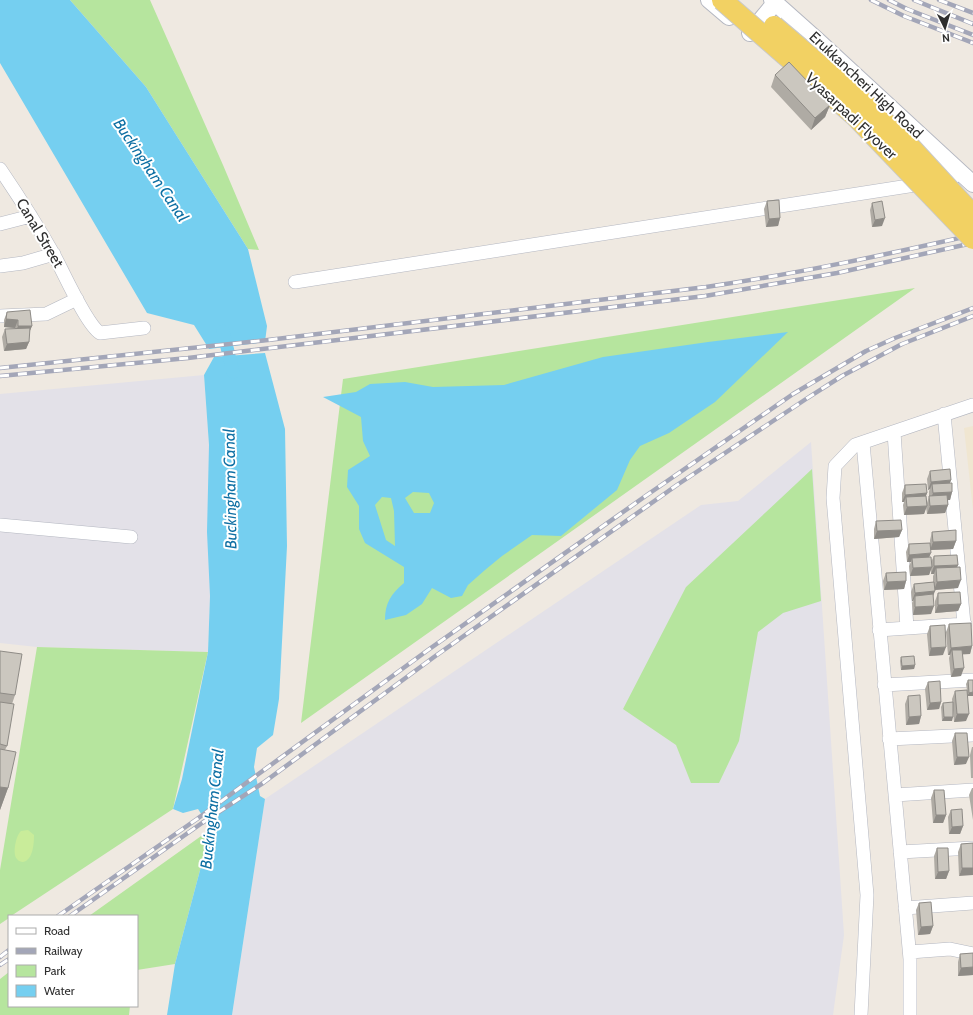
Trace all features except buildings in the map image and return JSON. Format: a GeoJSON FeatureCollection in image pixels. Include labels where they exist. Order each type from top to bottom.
{"type":"FeatureCollection","features":[{"type":"Feature","properties":{"kind":"main road","name":"Vyasarpadi Flyover"},"geometry":{"type":"LineString","coordinates":[[722,0],[855,116],[973,239]]}},
{"type":"Feature","properties":{"kind":"main road","name":"Vyasarpadi Flyover"},"geometry":{"type":"LineString","coordinates":[[743,0],[867,105],[904,140],[973,215]]}},
{"type":"Feature","properties":{"kind":"street"},"geometry":{"type":"LineString","coordinates":[[709,0],[795,71],[915,185],[922,188],[934,188],[958,172]]}},
{"type":"Feature","properties":{"kind":"street"},"geometry":{"type":"LineString","coordinates":[[750,33],[773,1]]}},
{"type":"Feature","properties":{"kind":"street","name":"Erukkancheri High Road"},"geometry":{"type":"LineString","coordinates":[[773,1],[824,46],[958,172],[973,184]]}},
{"type":"Feature","properties":{"kind":"street","name":"Canal Street"},"geometry":{"type":"LineString","coordinates":[[0,169],[54,254],[77,299],[96,331],[100,333],[144,328]]}},
{"type":"Feature","properties":{"kind":"street"},"geometry":{"type":"LineString","coordinates":[[295,282],[915,185]]}},
{"type":"Feature","properties":{"kind":"street"},"geometry":{"type":"LineString","coordinates":[[0,224],[31,216]]}},
{"type":"Feature","properties":{"kind":"street"},"geometry":{"type":"LineString","coordinates":[[0,266],[24,263],[54,254]]}},
{"type":"Feature","properties":{"kind":"street"},"geometry":{"type":"LineString","coordinates":[[0,316],[46,314],[77,299]]}},
{"type":"Feature","properties":{"kind":"street"},"geometry":{"type":"LineString","coordinates":[[861,1015],[867,896],[833,498],[835,466],[855,446],[973,405]]}},
{"type":"Feature","properties":{"kind":"street"},"geometry":{"type":"LineString","coordinates":[[879,630],[968,624],[944,414]]}},
{"type":"Feature","properties":{"kind":"street"},"geometry":{"type":"LineString","coordinates":[[894,432],[907,628]]}},
{"type":"Feature","properties":{"kind":"street"},"geometry":{"type":"LineString","coordinates":[[863,443],[889,739],[910,952],[910,1015]]}},
{"type":"Feature","properties":{"kind":"street"},"geometry":{"type":"LineString","coordinates":[[0,525],[130,537]]}},
{"type":"Feature","properties":{"kind":"street"},"geometry":{"type":"LineString","coordinates":[[884,684],[973,680]]}},
{"type":"Feature","properties":{"kind":"street"},"geometry":{"type":"LineString","coordinates":[[889,739],[973,735]]}},
{"type":"Feature","properties":{"kind":"street"},"geometry":{"type":"LineString","coordinates":[[895,795],[973,790]]}},
{"type":"Feature","properties":{"kind":"street"},"geometry":{"type":"LineString","coordinates":[[900,852],[973,848]]}},
{"type":"Feature","properties":{"kind":"street"},"geometry":{"type":"LineString","coordinates":[[905,908],[973,903]]}},
{"type":"Feature","properties":{"kind":"street"},"geometry":{"type":"LineString","coordinates":[[910,952],[950,948],[973,954]]}},
{"type":"Feature","properties":{"kind":"shaded area"},"geometry":{"type":"Polygon","coordinates":[[[204,375],[209,445],[210,596],[208,652],[37,647],[0,643],[0,394],[204,375]]]}},
{"type":"Feature","properties":{"kind":"shaded area"},"geometry":{"type":"Polygon","coordinates":[[[973,426],[973,510],[964,428],[973,426]]]}},
{"type":"Feature","properties":{"kind":"shaded area"},"geometry":{"type":"Polygon","coordinates":[[[811,442],[844,935],[833,1015],[232,1015],[265,799],[701,505],[738,501],[811,442]]]}},
{"type":"Feature","properties":{"kind":"green space"},"geometry":{"type":"Polygon","coordinates":[[[70,0],[150,0],[259,250],[248,249],[146,87],[70,0]]]}},
{"type":"Feature","properties":{"kind":"green space"},"geometry":{"type":"Polygon","coordinates":[[[915,288],[301,723],[343,379],[915,288]]]}},
{"type":"Feature","properties":{"kind":"green space"},"geometry":{"type":"Polygon","coordinates":[[[812,469],[821,601],[783,613],[758,632],[739,741],[719,783],[691,783],[676,745],[623,709],[686,587],[812,469]]]}},
{"type":"Feature","properties":{"kind":"green space"},"geometry":{"type":"Polygon","coordinates":[[[37,647],[208,652],[173,809],[13,915],[8,915],[8,919],[0,924],[0,870],[37,647]]]}},
{"type":"Feature","properties":{"kind":"green space"},"geometry":{"type":"Polygon","coordinates":[[[211,829],[175,964],[138,970],[138,915],[90,915],[211,829]]]}},
{"type":"Feature","properties":{"kind":"green space"},"geometry":{"type":"Polygon","coordinates":[[[28,830],[34,835],[33,847],[29,858],[26,861],[21,862],[16,857],[15,845],[19,833],[21,831],[28,830]]]}},
{"type":"Feature","properties":{"kind":"green space"},"geometry":{"type":"Polygon","coordinates":[[[8,973],[8,1007],[130,1007],[129,1015],[0,1015],[0,979],[8,973]]]}},
{"type":"Feature","properties":{"kind":"water"},"geometry":{"type":"Polygon","coordinates":[[[0,0],[70,0],[146,87],[248,249],[267,326],[265,342],[209,349],[194,325],[147,313],[0,63],[0,0]]]}},
{"type":"Feature","properties":{"kind":"water"},"geometry":{"type":"Polygon","coordinates":[[[788,332],[715,402],[669,433],[640,446],[630,460],[617,490],[561,536],[532,535],[485,570],[468,585],[462,596],[451,598],[432,588],[422,604],[406,615],[385,620],[386,609],[390,599],[404,583],[404,567],[365,543],[359,529],[359,506],[347,487],[348,470],[370,456],[363,441],[361,417],[323,397],[356,392],[370,384],[405,382],[433,387],[504,385],[603,357],[788,332]],[[413,492],[405,498],[414,513],[430,513],[434,503],[429,493],[413,492]],[[382,497],[375,505],[386,540],[395,546],[394,511],[391,498],[382,497]]]}},
{"type":"Feature","properties":{"kind":"water"},"geometry":{"type":"Polygon","coordinates":[[[265,353],[285,429],[287,546],[279,699],[273,735],[257,748],[254,767],[260,796],[265,799],[232,1015],[167,1015],[175,964],[211,829],[198,809],[183,813],[173,809],[182,779],[208,652],[210,596],[207,532],[209,445],[204,375],[214,357],[265,353]]]}},
{"type":"Feature","properties":{"kind":"waterway","name":"Buckingham Canal"},"geometry":{"type":"LineString","coordinates":[[223,331],[233,372]]}},
{"type":"Feature","properties":{"kind":"railway"},"geometry":{"type":"LineString","coordinates":[[871,0],[904,16],[973,43]]}},
{"type":"Feature","properties":{"kind":"railway"},"geometry":{"type":"LineString","coordinates":[[889,0],[907,9],[973,35]]}},
{"type":"Feature","properties":{"kind":"railway"},"geometry":{"type":"LineString","coordinates":[[914,0],[973,24]]}},
{"type":"Feature","properties":{"kind":"railway"},"geometry":{"type":"LineString","coordinates":[[939,0],[973,13]]}},
{"type":"Feature","properties":{"kind":"railway"},"geometry":{"type":"LineString","coordinates":[[0,368],[268,340],[706,287],[840,264],[973,235]]}},
{"type":"Feature","properties":{"kind":"railway"},"geometry":{"type":"LineString","coordinates":[[0,376],[188,358],[705,296],[837,273],[973,243]]}},
{"type":"Feature","properties":{"kind":"railway"},"geometry":{"type":"LineString","coordinates":[[59,915],[197,819],[428,650],[793,394],[866,351],[895,338],[973,308]]}},
{"type":"Feature","properties":{"kind":"railway"},"geometry":{"type":"LineString","coordinates":[[71,915],[202,823],[263,783],[434,657],[677,485],[806,399],[842,376],[902,344],[973,316]]}},
{"type":"Feature","properties":{"kind":"railway"},"geometry":{"type":"LineString","coordinates":[[0,957],[8,951]]}},
{"type":"Feature","properties":{"kind":"railway"},"geometry":{"type":"LineString","coordinates":[[0,965],[8,960]]}}]}
